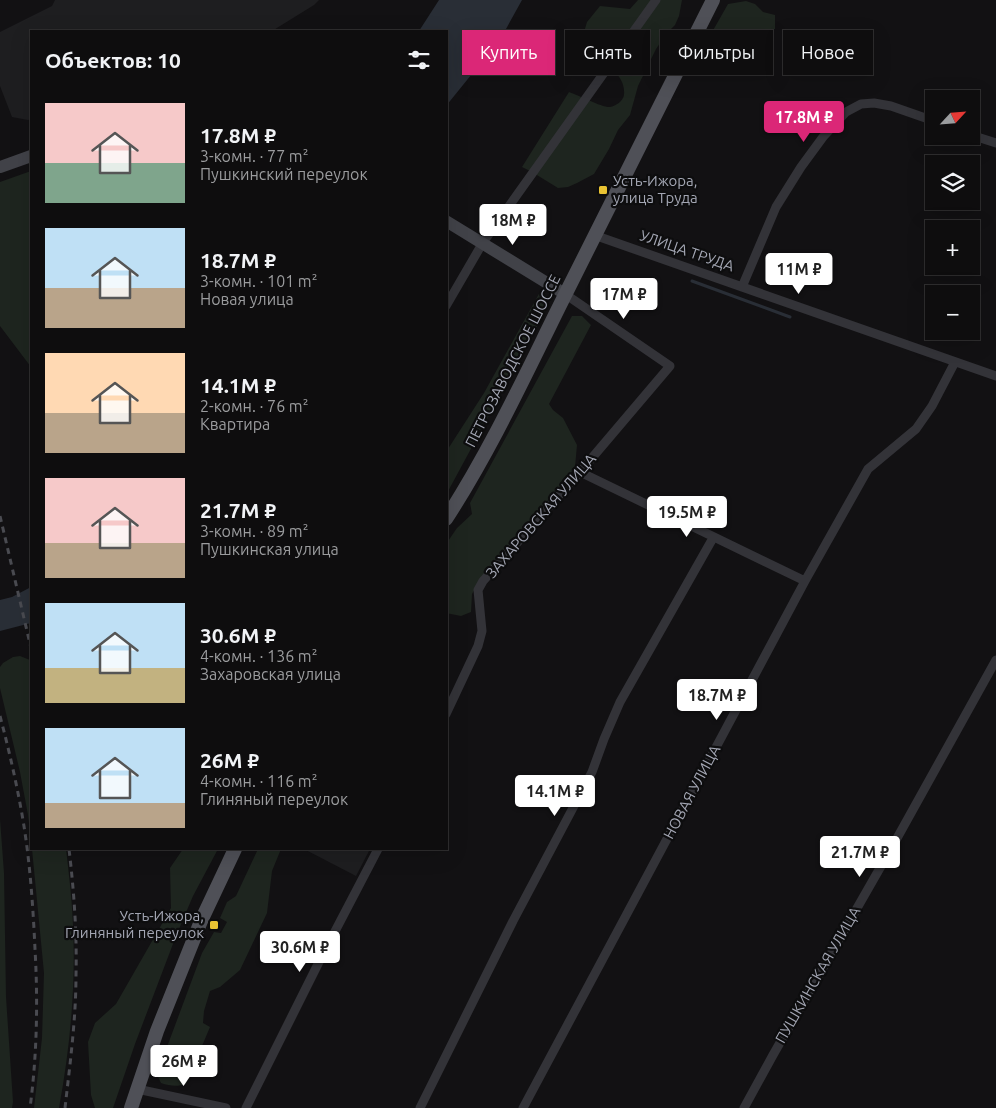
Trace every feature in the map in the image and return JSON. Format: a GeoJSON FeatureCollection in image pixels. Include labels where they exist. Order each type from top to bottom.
{"type":"FeatureCollection","features":[{"type":"Feature","properties":{"kind":"main road","name":"ПЕТРОЗАВОДСКОЕ ШОССЕ"},"geometry":{"type":"LineString","coordinates":[[448,517],[485,455],[713,0]]}},
{"type":"Feature","properties":{"kind":"main road"},"geometry":{"type":"LineString","coordinates":[[0,167],[30,156]]}},
{"type":"Feature","properties":{"kind":"main road"},"geometry":{"type":"LineString","coordinates":[[448,222],[565,294]]}},
{"type":"Feature","properties":{"kind":"main road"},"geometry":{"type":"LineString","coordinates":[[131,1108],[157,1031],[201,920],[235,850]]}},
{"type":"Feature","properties":{"kind":"street"},"geometry":{"type":"LineString","coordinates":[[448,303],[482,244],[656,0]]}},
{"type":"Feature","properties":{"kind":"street"},"geometry":{"type":"LineString","coordinates":[[742,287],[776,207],[801,167],[823,137],[846,112],[861,104],[874,103],[891,106],[925,119]]}},
{"type":"Feature","properties":{"kind":"street"},"geometry":{"type":"LineString","coordinates":[[980,138],[996,143]]}},
{"type":"Feature","properties":{"kind":"street","name":"УЛИЦА ТРУДА"},"geometry":{"type":"LineString","coordinates":[[594,235],[996,376]]}},
{"type":"Feature","properties":{"kind":"street","name":"ЗАХАРОВСКАЯ УЛИЦА"},"geometry":{"type":"LineString","coordinates":[[448,710],[478,646],[482,631],[478,590],[483,581],[580,472],[670,366],[565,294]]}},
{"type":"Feature","properties":{"kind":"street","name":"НОВАЯ УЛИЦА"},"geometry":{"type":"LineString","coordinates":[[523,1108],[804,582],[868,470],[916,429],[932,406],[955,362]]}},
{"type":"Feature","properties":{"kind":"street"},"geometry":{"type":"LineString","coordinates":[[580,472],[804,582]]}},
{"type":"Feature","properties":{"kind":"street"},"geometry":{"type":"LineString","coordinates":[[420,1108],[513,921],[592,772],[620,702],[713,538]]}},
{"type":"Feature","properties":{"kind":"street","name":"ПУШКИНСКАЯ УЛИЦА"},"geometry":{"type":"LineString","coordinates":[[744,1108],[996,660]]}},
{"type":"Feature","properties":{"kind":"street"},"geometry":{"type":"LineString","coordinates":[[246,1108],[377,850]]}},
{"type":"Feature","properties":{"kind":"street"},"geometry":{"type":"LineString","coordinates":[[138,1089],[226,1108]]}},
{"type":"Feature","properties":{"kind":"shaded area"},"geometry":{"type":"Polygon","coordinates":[[[55,0],[319,0],[274,30],[30,30],[30,119],[12,117],[0,86],[0,32],[52,6],[55,0]]]}},
{"type":"Feature","properties":{"kind":"shaded area"},"geometry":{"type":"Polygon","coordinates":[[[439,0],[522,0],[505,30],[462,30],[462,75],[471,75],[448,104],[448,30],[420,30],[439,0]]]}},
{"type":"Feature","properties":{"kind":"shaded area"},"geometry":{"type":"Polygon","coordinates":[[[638,0],[682,0],[675,25],[670,30],[660,30],[660,43],[650,61],[650,30],[585,30],[587,22],[600,6],[630,9],[638,0]]]}},
{"type":"Feature","properties":{"kind":"shaded area"},"geometry":{"type":"Polygon","coordinates":[[[746,1],[755,4],[763,12],[775,15],[775,29],[713,30],[728,4],[746,1]]]}},
{"type":"Feature","properties":{"kind":"shaded area"},"geometry":{"type":"Polygon","coordinates":[[[617,75],[643,75],[638,86],[630,115],[618,130],[594,174],[568,187],[558,188],[522,167],[569,92],[607,107],[615,106],[624,95],[623,84],[617,75]]]}},
{"type":"Feature","properties":{"kind":"shaded area"},"geometry":{"type":"Polygon","coordinates":[[[30,171],[30,366],[0,326],[0,182],[30,171]]]}},
{"type":"Feature","properties":{"kind":"shaded area"},"geometry":{"type":"Polygon","coordinates":[[[540,292],[547,296],[547,308],[448,491],[448,449],[484,393],[540,292]]]}},
{"type":"Feature","properties":{"kind":"shaded area"},"geometry":{"type":"Polygon","coordinates":[[[572,316],[582,316],[591,325],[549,404],[563,418],[577,445],[575,467],[479,581],[472,594],[471,612],[461,616],[448,613],[448,541],[457,528],[472,514],[470,503],[572,316]]]}},
{"type":"Feature","properties":{"kind":"shaded area"},"geometry":{"type":"Polygon","coordinates":[[[30,588],[30,623],[0,631],[0,600],[12,597],[30,588]]]}},
{"type":"Feature","properties":{"kind":"shaded area"},"geometry":{"type":"Polygon","coordinates":[[[20,656],[30,660],[30,832],[20,772],[0,688],[0,667],[13,657],[20,656]]]}},
{"type":"Feature","properties":{"kind":"shaded area"},"geometry":{"type":"Polygon","coordinates":[[[0,819],[4,873],[6,997],[12,1108],[0,1108],[0,819]]]}},
{"type":"Feature","properties":{"kind":"shaded area"},"geometry":{"type":"Polygon","coordinates":[[[32,850],[66,850],[73,916],[73,994],[69,1040],[59,1108],[34,1108],[42,1038],[44,973],[32,850]]]}},
{"type":"Feature","properties":{"kind":"shaded area"},"geometry":{"type":"Polygon","coordinates":[[[182,850],[217,850],[193,896],[176,936],[113,1108],[95,1108],[91,1095],[88,1042],[95,1023],[116,1004],[171,908],[170,868],[182,850]]]}},
{"type":"Feature","properties":{"kind":"shaded area"},"geometry":{"type":"Polygon","coordinates":[[[258,850],[281,850],[272,871],[267,913],[240,970],[220,987],[210,991],[204,1011],[203,1023],[210,1027],[186,1084],[173,1086],[161,1083],[157,1075],[202,953],[214,932],[221,933],[227,922],[220,918],[227,902],[236,896],[258,850]]]}},
{"type":"Feature","properties":{"kind":"shaded area"},"geometry":{"type":"Polygon","coordinates":[[[306,850],[369,850],[356,876],[306,850]]]}},
{"type":"Feature","properties":{"kind":"waterway"},"geometry":{"type":"LineString","coordinates":[[692,281],[790,317]]}},
{"type":"Feature","properties":{"kind":"railway"},"geometry":{"type":"LineString","coordinates":[[0,516],[30,644]]}},
{"type":"Feature","properties":{"kind":"railway"},"geometry":{"type":"LineString","coordinates":[[0,716],[23,820],[32,900],[37,1009],[30,1108]]}},
{"type":"Feature","properties":{"kind":"railway"},"geometry":{"type":"LineString","coordinates":[[65,1108],[76,992],[75,912],[69,850]]}},
{"type":"Feature","properties":{"kind":"place","name":"Усть-Ижора, улица Труда"},"geometry":{"type":"Point","coordinates":[603,190]}},
{"type":"Feature","properties":{"kind":"place","name":"Усть-Ижора, Глиняный переулок"},"geometry":{"type":"Point","coordinates":[214,925]}}]}
